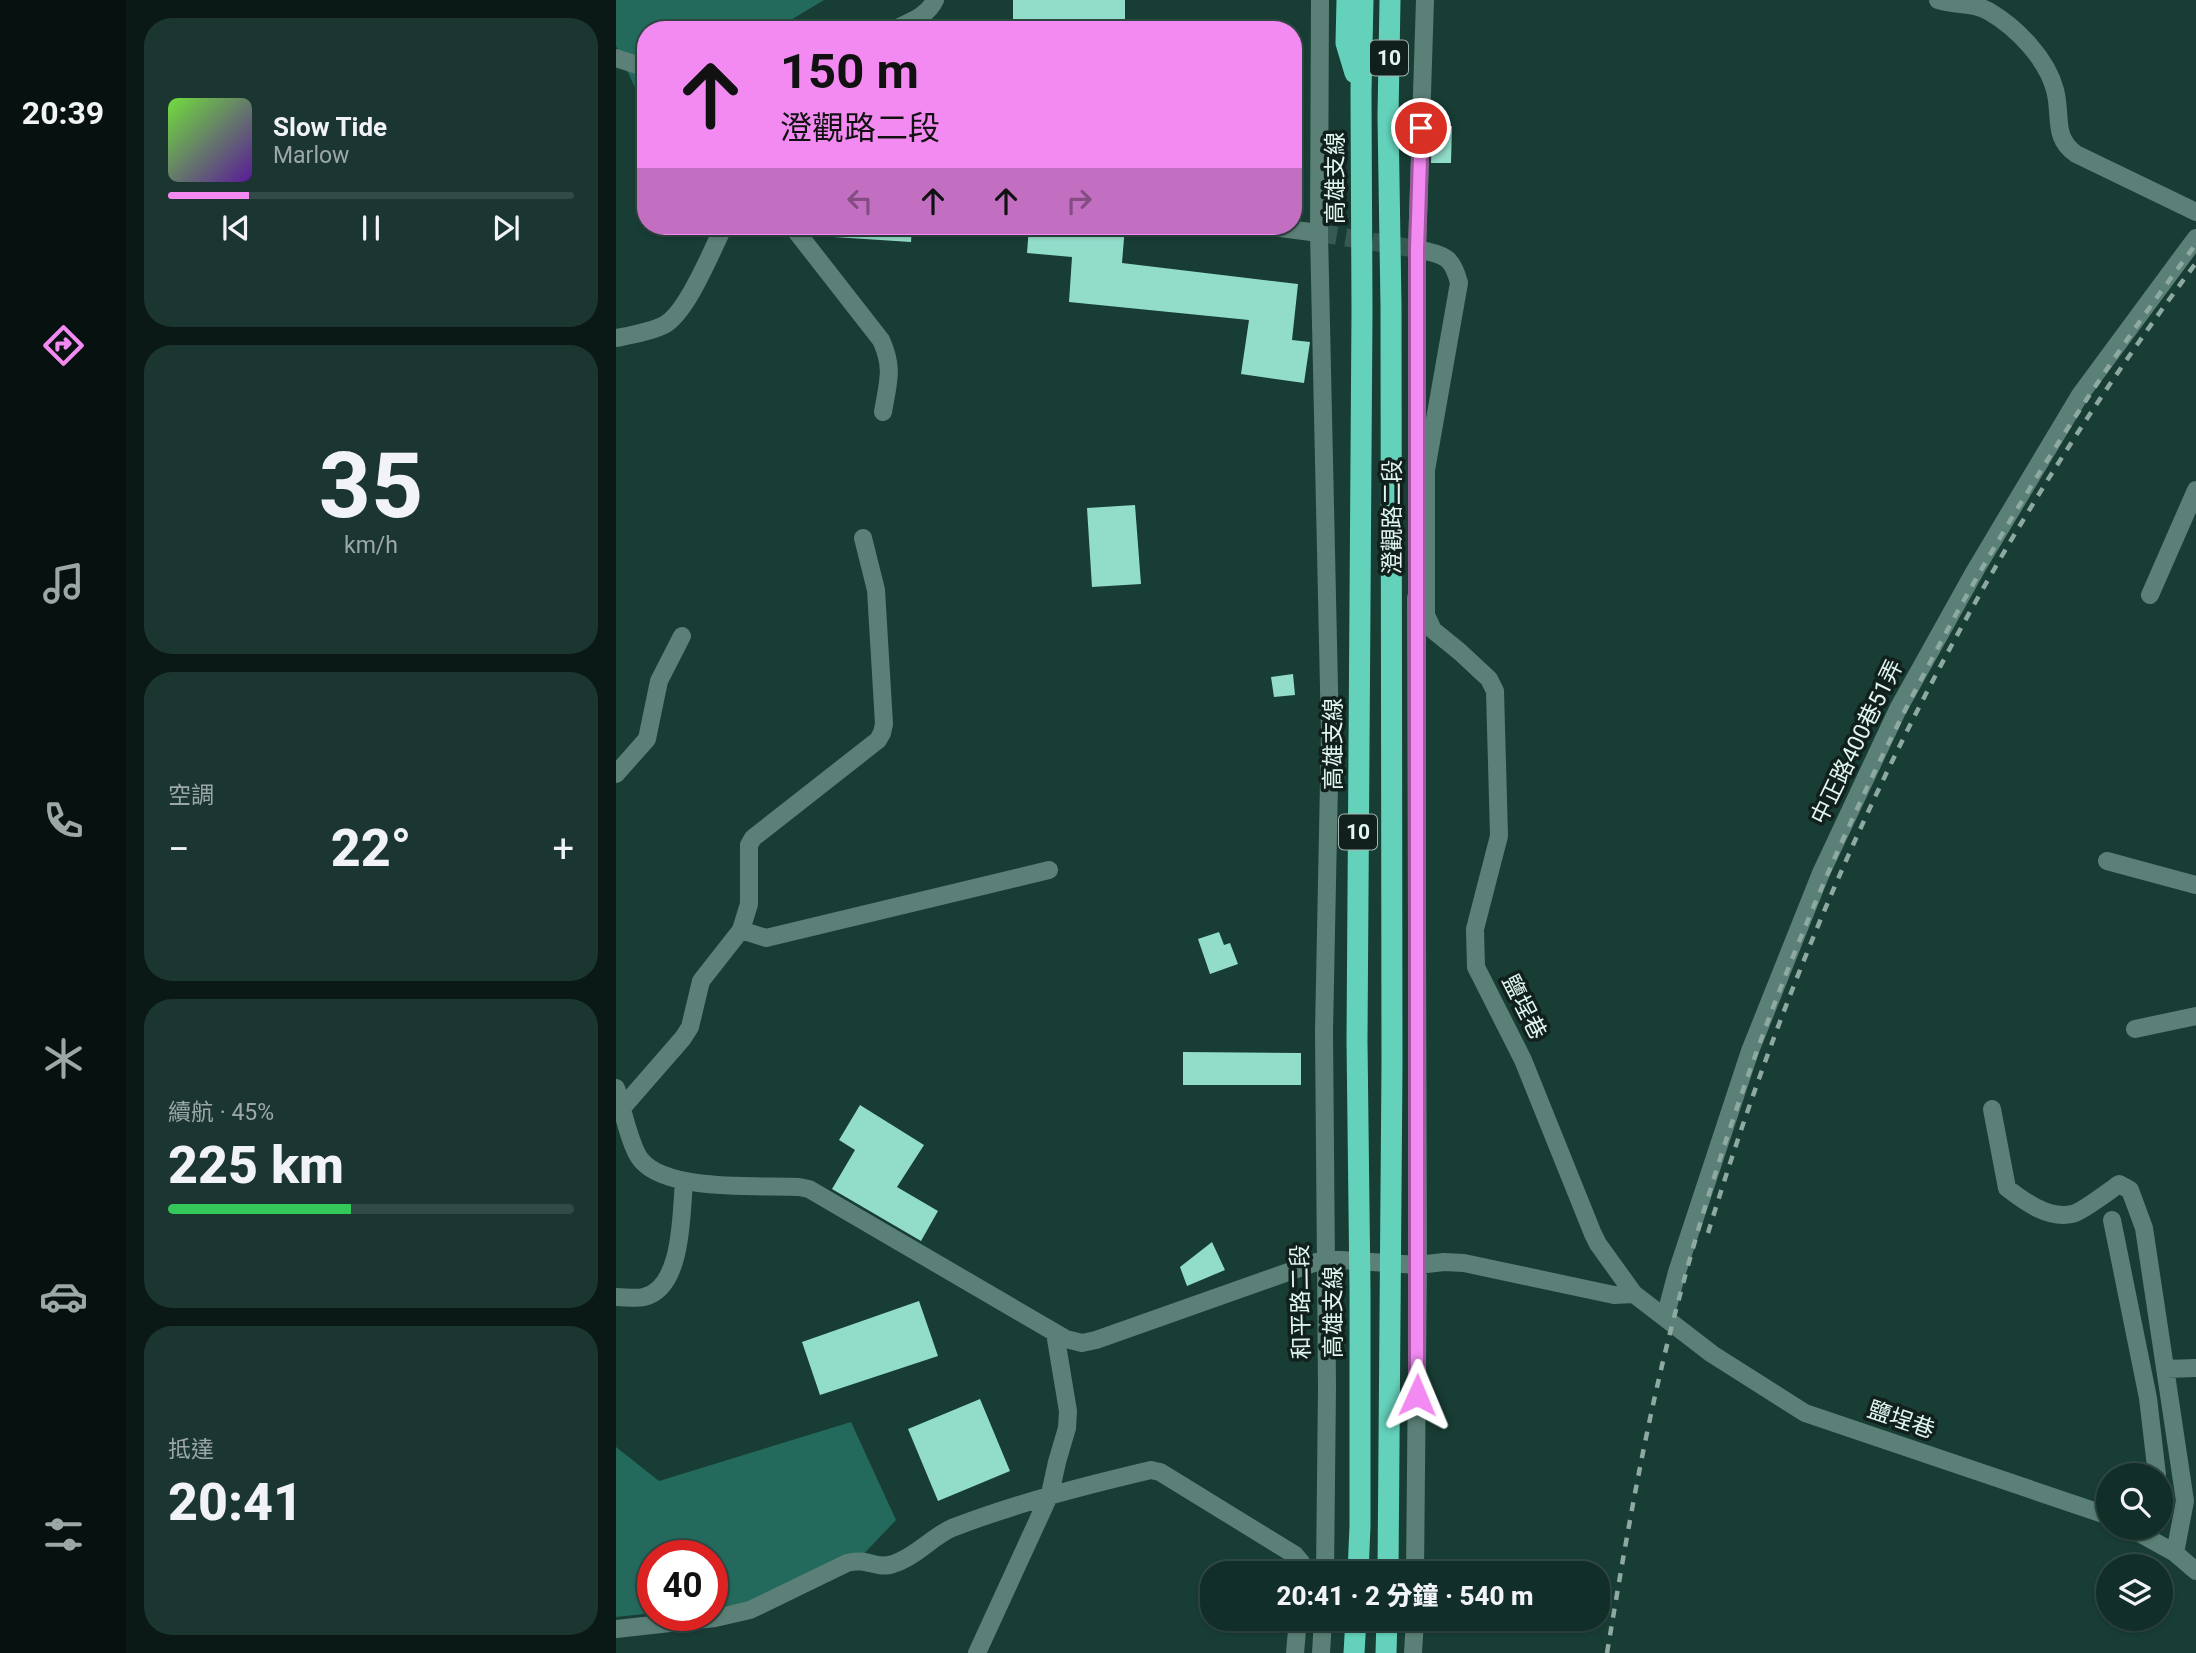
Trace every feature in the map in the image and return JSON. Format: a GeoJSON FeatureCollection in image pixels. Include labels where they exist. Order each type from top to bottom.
{"type":"FeatureCollection","features":[{"type":"Feature","properties":{"kind":"highway"},"geometry":{"type":"LineString","coordinates":[[1346,0],[1346,43],[1361,90]]}},
{"type":"Feature","properties":{"kind":"highway","name":"高雄支線"},"geometry":{"type":"LineString","coordinates":[[1359,1561],[1357,1041],[1363,0]]}},
{"type":"Feature","properties":{"kind":"highway","name":"10"},"geometry":{"type":"LineString","coordinates":[[1388,1561],[1392,1037],[1391,320],[1388,116],[1391,0]]}},
{"type":"Feature","properties":{"kind":"highway"},"geometry":{"type":"LineString","coordinates":[[1388,116],[1401,0]]}},
{"type":"Feature","properties":{"kind":"highway"},"geometry":{"type":"LineString","coordinates":[[1354,1653],[1355,1631]]}},
{"type":"Feature","properties":{"kind":"highway"},"geometry":{"type":"LineString","coordinates":[[1386,1653],[1387,1631]]}},
{"type":"Feature","properties":{"kind":"street"},"geometry":{"type":"LineString","coordinates":[[911,21],[931,9],[935,0]]}},
{"type":"Feature","properties":{"kind":"street"},"geometry":{"type":"LineString","coordinates":[[1302,231],[1319,233],[1320,0]]}},
{"type":"Feature","properties":{"kind":"street","name":"澄觀路二段"},"geometry":{"type":"LineString","coordinates":[[1418,1265],[1417,249],[1425,0]]}},
{"type":"Feature","properties":{"kind":"street"},"geometry":{"type":"LineString","coordinates":[[1938,0],[1963,3],[1989,11],[2020,36],[2046,68],[2055,91],[2060,137],[2067,147],[2076,154],[2196,212]]}},
{"type":"Feature","properties":{"kind":"street"},"geometry":{"type":"LineString","coordinates":[[616,58],[637,65]]}},
{"type":"Feature","properties":{"kind":"street","name":"和平路二段"},"geometry":{"type":"LineString","coordinates":[[1319,233],[1330,733],[1324,1031],[1327,1387],[1325,1561]]}},
{"type":"Feature","properties":{"kind":"street"},"geometry":{"type":"LineString","coordinates":[[616,338],[667,324],[683,308],[720,235]]}},
{"type":"Feature","properties":{"kind":"street"},"geometry":{"type":"LineString","coordinates":[[799,235],[881,340],[889,357],[890,375],[883,412]]}},
{"type":"Feature","properties":{"kind":"street","name":"中正路400巷51弄"},"geometry":{"type":"LineString","coordinates":[[1665,1318],[1677,1272],[1750,1051],[1821,873],[1898,709],[1976,569],[2080,395],[2196,238]]}},
{"type":"Feature","properties":{"kind":"street","name":"鹽埕巷"},"geometry":{"type":"LineString","coordinates":[[1417,249],[1444,256],[1455,267],[1459,283],[1426,470],[1426,615],[1433,630],[1489,679],[1495,691],[1499,836],[1475,929],[1476,967],[1523,1059],[1598,1244],[1634,1294],[1712,1354],[1805,1413],[2096,1512]]}},
{"type":"Feature","properties":{"kind":"street"},"geometry":{"type":"LineString","coordinates":[[2150,595],[2196,490]]}},
{"type":"Feature","properties":{"kind":"street"},"geometry":{"type":"LineString","coordinates":[[622,1108],[683,1038],[690,1027],[701,981],[741,930],[750,904],[749,845],[753,838],[878,740],[882,733],[884,724],[876,590],[863,538]]}},
{"type":"Feature","properties":{"kind":"street"},"geometry":{"type":"LineString","coordinates":[[616,774],[647,738],[660,681],[682,636]]}},
{"type":"Feature","properties":{"kind":"street"},"geometry":{"type":"LineString","coordinates":[[2107,861],[2196,885]]}},
{"type":"Feature","properties":{"kind":"street"},"geometry":{"type":"LineString","coordinates":[[741,930],[766,937],[1049,870]]}},
{"type":"Feature","properties":{"kind":"street"},"geometry":{"type":"LineString","coordinates":[[2135,1029],[2196,1016]]}},
{"type":"Feature","properties":{"kind":"street"},"geometry":{"type":"LineString","coordinates":[[616,1088],[641,1160],[655,1171],[684,1182],[799,1186],[810,1189],[1055,1333],[1082,1343],[1325,1259],[1418,1265],[1464,1263],[1614,1295],[1634,1294]]}},
{"type":"Feature","properties":{"kind":"street"},"geometry":{"type":"LineString","coordinates":[[1992,1109],[2007,1188],[2024,1202],[2044,1212],[2074,1214],[2119,1184],[2130,1190],[2144,1228],[2185,1501],[2175,1553]]}},
{"type":"Feature","properties":{"kind":"street"},"geometry":{"type":"LineString","coordinates":[[616,1297],[645,1297],[666,1282],[678,1244],[684,1182]]}},
{"type":"Feature","properties":{"kind":"street"},"geometry":{"type":"LineString","coordinates":[[2112,1220],[2148,1398],[2157,1463]]}},
{"type":"Feature","properties":{"kind":"street"},"geometry":{"type":"LineString","coordinates":[[1415,1561],[1418,1265]]}},
{"type":"Feature","properties":{"kind":"street"},"geometry":{"type":"LineString","coordinates":[[978,1653],[1050,1494],[1068,1429],[1068,1411],[1055,1333]]}},
{"type":"Feature","properties":{"kind":"street"},"geometry":{"type":"LineString","coordinates":[[2165,1369],[2196,1368]]}},
{"type":"Feature","properties":{"kind":"street"},"geometry":{"type":"LineString","coordinates":[[616,1629],[715,1618],[750,1611],[855,1561],[892,1565],[908,1558],[948,1530],[1050,1494],[1152,1469],[1295,1555],[1300,1561]]}},
{"type":"Feature","properties":{"kind":"street"},"geometry":{"type":"LineString","coordinates":[[2173,1482],[2182,1485]]}},
{"type":"Feature","properties":{"kind":"street"},"geometry":{"type":"LineString","coordinates":[[2152,1540],[2175,1553],[2196,1571]]}},
{"type":"Feature","properties":{"kind":"street"},"geometry":{"type":"LineString","coordinates":[[1295,1653],[1297,1631]]}},
{"type":"Feature","properties":{"kind":"street"},"geometry":{"type":"LineString","coordinates":[[1321,1653],[1322,1631]]}},
{"type":"Feature","properties":{"kind":"street"},"geometry":{"type":"LineString","coordinates":[[1413,1653],[1414,1631]]}},
{"type":"Feature","properties":{"kind":"green space"},"geometry":{"type":"Polygon","coordinates":[[[616,0],[824,0],[789,21],[637,21],[637,92],[616,46],[616,0]]]}},
{"type":"Feature","properties":{"kind":"green space"},"geometry":{"type":"Polygon","coordinates":[[[851,1422],[896,1520],[854,1564],[787,1600],[728,1606],[728,1540],[637,1540],[637,1615],[616,1617],[616,1447],[659,1481],[851,1422]]]}},
{"type":"Feature","properties":{"kind":"building"},"geometry":{"type":"Polygon","coordinates":[[[1013,0],[1125,0],[1125,21],[1013,21],[1013,0]]]}},
{"type":"Feature","properties":{"kind":"building"},"geometry":{"type":"Polygon","coordinates":[[[1432,126],[1452,126],[1451,163],[1431,163],[1432,126]]]}},
{"type":"Feature","properties":{"kind":"building"},"geometry":{"type":"Polygon","coordinates":[[[834,235],[911,235],[911,242],[834,235]]]}},
{"type":"Feature","properties":{"kind":"building"},"geometry":{"type":"Polygon","coordinates":[[[1028,235],[1124,235],[1122,263],[1298,284],[1292,340],[1310,342],[1304,383],[1241,374],[1249,320],[1069,302],[1072,257],[1027,253],[1028,235]]]}},
{"type":"Feature","properties":{"kind":"building"},"geometry":{"type":"Polygon","coordinates":[[[1135,505],[1141,584],[1092,587],[1087,508],[1135,505]]]}},
{"type":"Feature","properties":{"kind":"building"},"geometry":{"type":"Polygon","coordinates":[[[1293,674],[1295,695],[1274,697],[1271,677],[1293,674]]]}},
{"type":"Feature","properties":{"kind":"building"},"geometry":{"type":"Polygon","coordinates":[[[1219,932],[1224,945],[1230,943],[1238,964],[1210,974],[1198,939],[1219,932]]]}},
{"type":"Feature","properties":{"kind":"building"},"geometry":{"type":"Polygon","coordinates":[[[1183,1052],[1301,1053],[1301,1085],[1183,1085],[1183,1052]]]}},
{"type":"Feature","properties":{"kind":"building"},"geometry":{"type":"Polygon","coordinates":[[[860,1105],[924,1145],[897,1187],[938,1211],[921,1241],[832,1189],[855,1150],[839,1140],[860,1105]]]}},
{"type":"Feature","properties":{"kind":"building"},"geometry":{"type":"Polygon","coordinates":[[[1212,1242],[1225,1270],[1187,1286],[1180,1267],[1212,1242]]]}},
{"type":"Feature","properties":{"kind":"building"},"geometry":{"type":"Polygon","coordinates":[[[919,1301],[938,1356],[820,1395],[802,1342],[919,1301]]]}},
{"type":"Feature","properties":{"kind":"building"},"geometry":{"type":"Polygon","coordinates":[[[980,1399],[1010,1471],[938,1501],[908,1429],[980,1399]]]}},
{"type":"Feature","properties":{"kind":"tunnel"},"geometry":{"type":"LineString","coordinates":[[1319,233],[1417,249]]}},
{"type":"Feature","properties":{"kind":"railway"},"geometry":{"type":"LineString","coordinates":[[1607,1653],[1643,1453],[1670,1333],[1712,1186],[1760,1041],[1816,900],[1879,763],[1949,628],[2025,497],[2107,369],[2196,244]]}},
{"type":"Feature","properties":{"kind":"railway"},"geometry":{"type":"LineString","coordinates":[[1708,1233],[1751,1102],[1799,974],[1851,849],[1909,727],[1973,607],[2041,490],[2116,376],[2196,263]]}},
{"type":"Feature","properties":{"kind":"route"},"geometry":{"type":"LineString","coordinates":[[1417,1395],[1417,249],[1421,128]]}}]}
